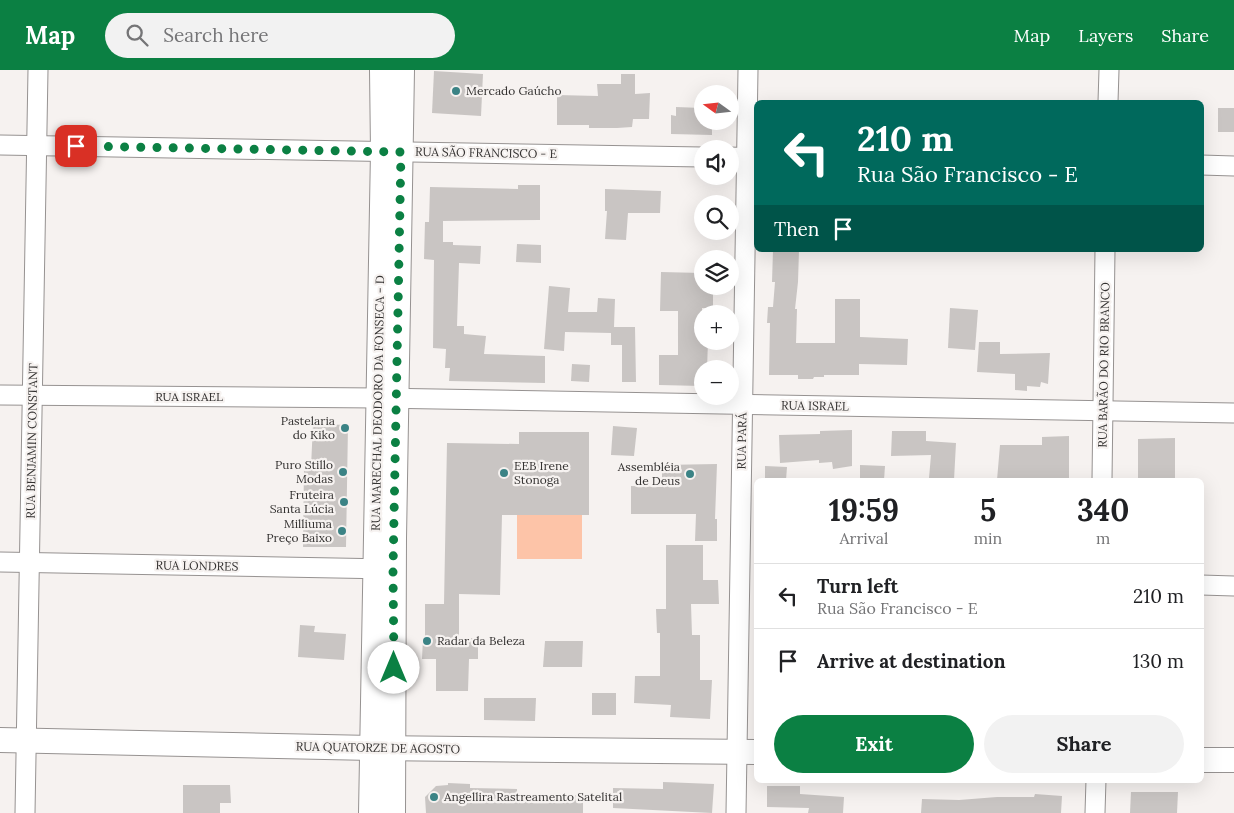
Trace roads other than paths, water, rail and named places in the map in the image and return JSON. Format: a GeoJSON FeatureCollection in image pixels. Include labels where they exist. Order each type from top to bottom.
{"type":"FeatureCollection","features":[{"type":"Feature","properties":{"kind":"street","name":"RUA BENJAMIN CONSTANT"},"geometry":{"type":"LineString","coordinates":[[25,813],[38,70]]}},
{"type":"Feature","properties":{"kind":"street","name":"RUA MARECHAL DEODORO DA FONSECA - D"},"geometry":{"type":"LineString","coordinates":[[382,70],[392,151]]}},
{"type":"Feature","properties":{"kind":"street","name":"RUA MARECHAL DEODORO DA FONSECA - D"},"geometry":{"type":"LineString","coordinates":[[371,813],[381,746],[392,151],[402,70]]}},
{"type":"Feature","properties":{"kind":"street","name":"RUA PARÁ"},"geometry":{"type":"LineString","coordinates":[[736,813],[747,752],[748,575],[743,405],[744,158],[748,70]]}},
{"type":"Feature","properties":{"kind":"street"},"geometry":{"type":"LineString","coordinates":[[1108,100],[1109,70]]}},
{"type":"Feature","properties":{"kind":"street","name":"RUA SÃO FRANCISCO - E"},"geometry":{"type":"LineString","coordinates":[[0,145],[694,157]]}},
{"type":"Feature","properties":{"kind":"street"},"geometry":{"type":"LineString","coordinates":[[1204,165],[1234,166]]}},
{"type":"Feature","properties":{"kind":"street","name":"RUA BARÃO DO RIO BRANCO"},"geometry":{"type":"LineString","coordinates":[[1102,478],[1106,252]]}},
{"type":"Feature","properties":{"kind":"street","name":"RUA ISRAEL"},"geometry":{"type":"LineString","coordinates":[[0,395],[387,398],[1234,412]]}},
{"type":"Feature","properties":{"kind":"street","name":"RUA LONDRES"},"geometry":{"type":"LineString","coordinates":[[0,562],[384,569]]}},
{"type":"Feature","properties":{"kind":"street"},"geometry":{"type":"LineString","coordinates":[[1204,585],[1234,586]]}},
{"type":"Feature","properties":{"kind":"street","name":"RUA QUATORZE DE AGOSTO"},"geometry":{"type":"LineString","coordinates":[[0,740],[747,752]]}},
{"type":"Feature","properties":{"kind":"street"},"geometry":{"type":"LineString","coordinates":[[381,746],[393,778],[392,813]]}},
{"type":"Feature","properties":{"kind":"street"},"geometry":{"type":"LineString","coordinates":[[1204,760],[1234,760]]}},
{"type":"Feature","properties":{"kind":"street"},"geometry":{"type":"LineString","coordinates":[[1095,813],[1096,783]]}},
{"type":"Feature","properties":{"kind":"place","name":"Mercado Gaúcho"},"geometry":{"type":"Point","coordinates":[456,91]}},
{"type":"Feature","properties":{"kind":"place","name":"Pastelaria do Kiko"},"geometry":{"type":"Point","coordinates":[345,428]}},
{"type":"Feature","properties":{"kind":"place","name":"Puro Stillo Modas"},"geometry":{"type":"Point","coordinates":[343,472]}},
{"type":"Feature","properties":{"kind":"place","name":"EEB Irene Stonoga"},"geometry":{"type":"Point","coordinates":[504,473]}},
{"type":"Feature","properties":{"kind":"place","name":"Assembléia de Deus"},"geometry":{"type":"Point","coordinates":[690,474]}},
{"type":"Feature","properties":{"kind":"place","name":"Fruteira Santa Lúcia"},"geometry":{"type":"Point","coordinates":[344,502]}},
{"type":"Feature","properties":{"kind":"place","name":"Milliuma Preço Baixo"},"geometry":{"type":"Point","coordinates":[342,531]}},
{"type":"Feature","properties":{"kind":"place","name":"Radar da Beleza"},"geometry":{"type":"Point","coordinates":[427,641]}},
{"type":"Feature","properties":{"kind":"place","name":"Angellira Rastreamento Satelital"},"geometry":{"type":"Point","coordinates":[434,797]}}]}
